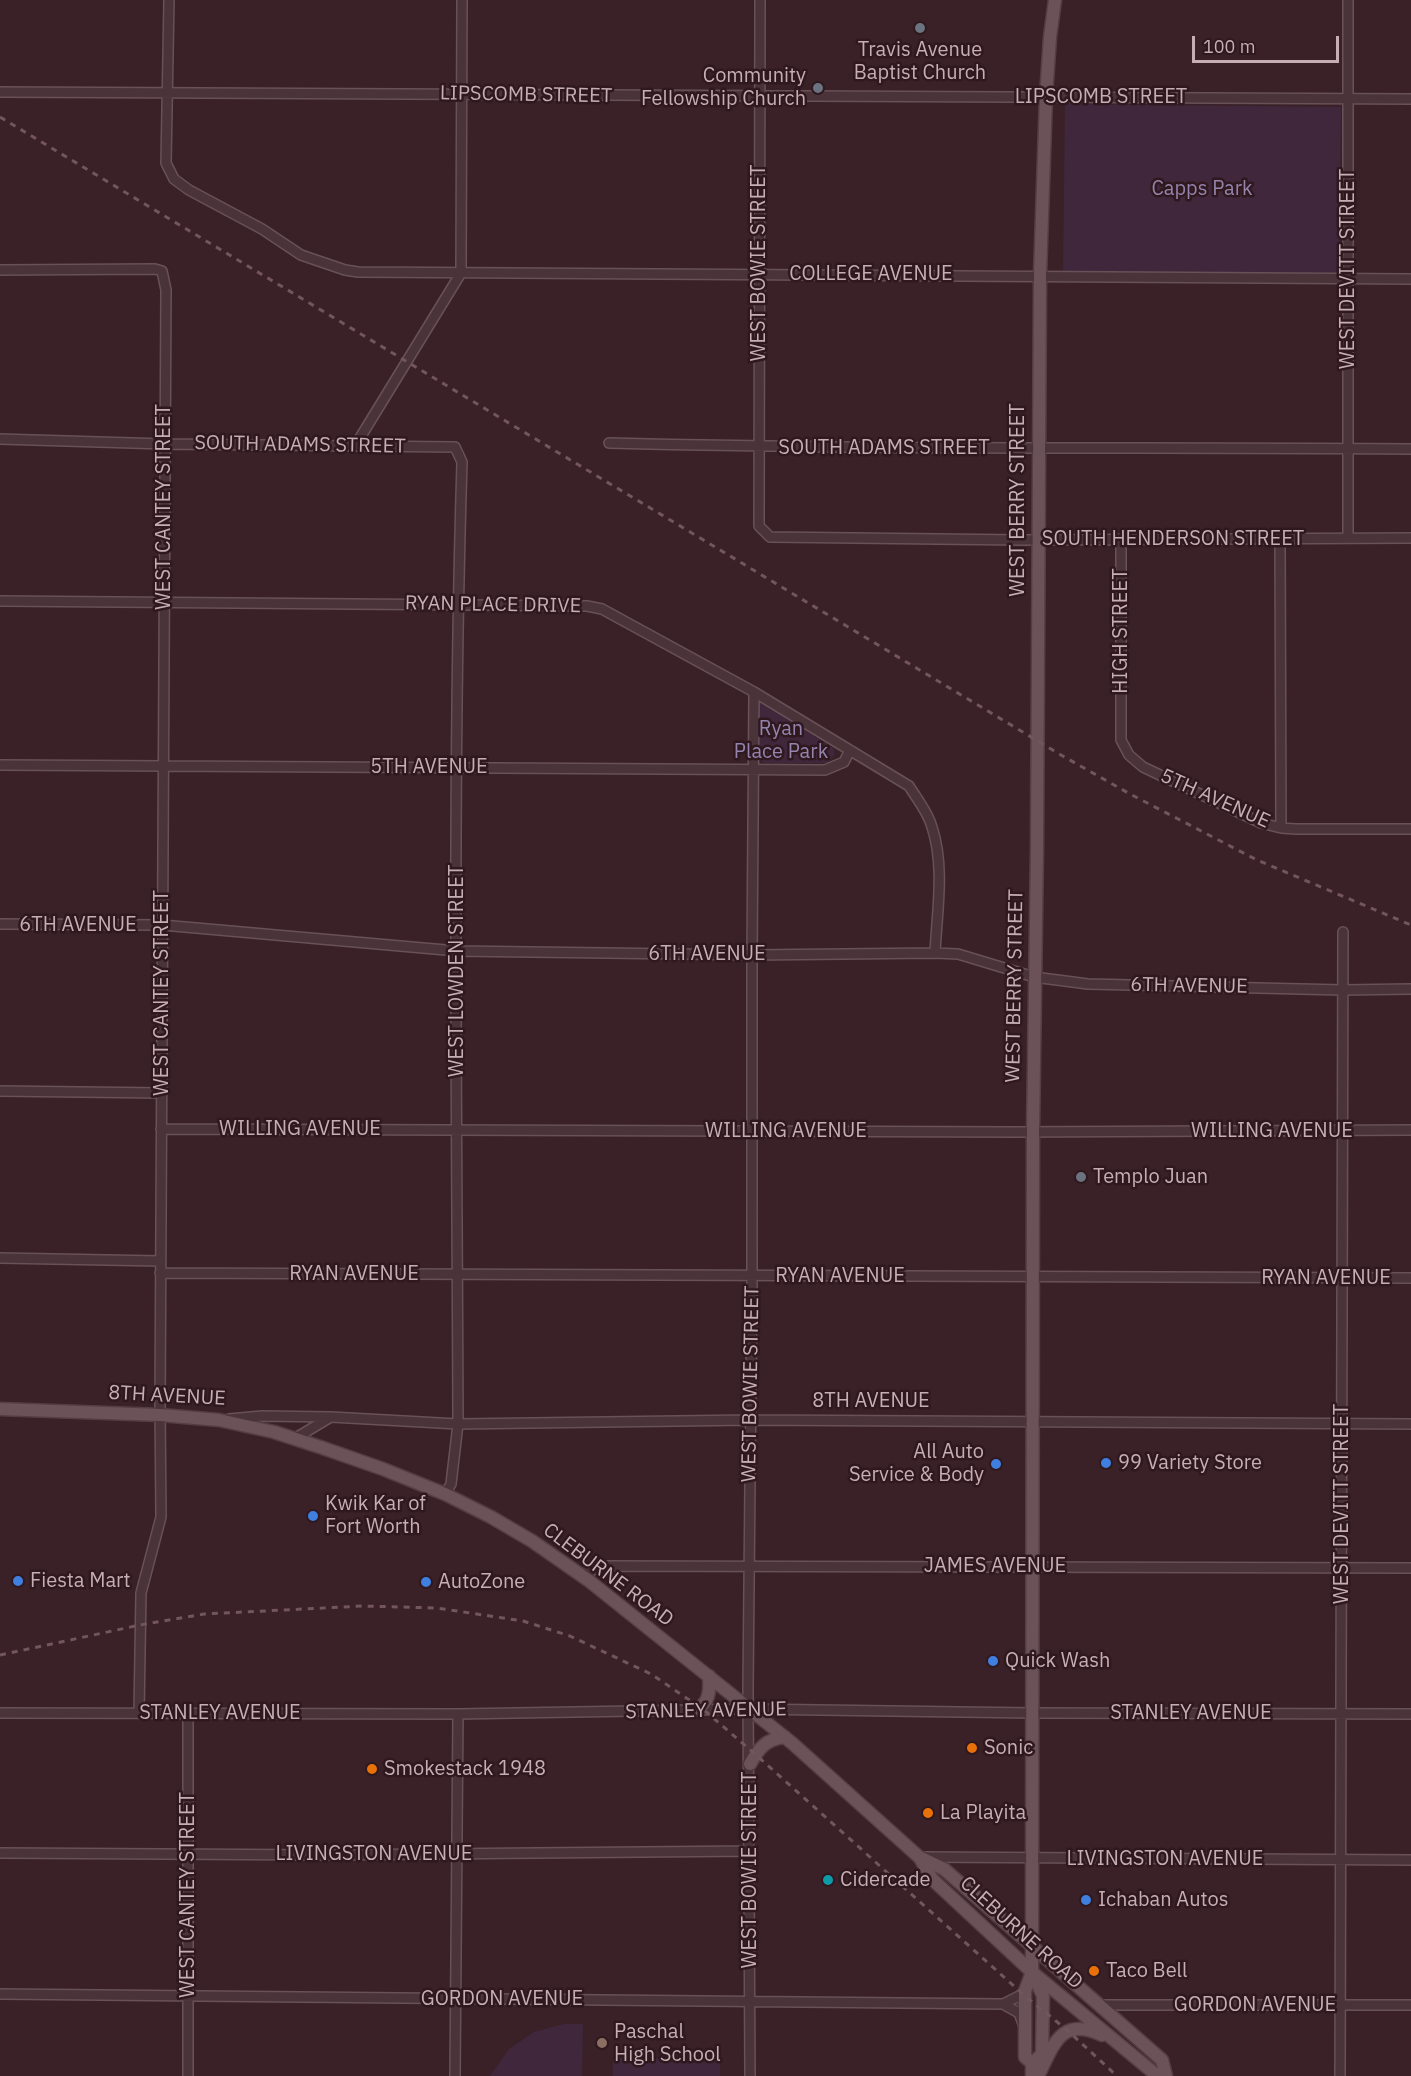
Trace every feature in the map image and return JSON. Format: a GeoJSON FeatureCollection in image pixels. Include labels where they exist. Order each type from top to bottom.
{"type":"FeatureCollection","features":[{"type":"Feature","properties":{"kind":"main road","name":"WEST BERRY STREET"},"geometry":{"type":"LineString","coordinates":[[1032,1972],[1043,1996],[1042,2054],[1032,2070],[1025,2057],[1024,1991],[1032,1972],[1032,1132],[1037,848],[1038,449],[1040,275],[1046,96],[1055,0]]}},
{"type":"Feature","properties":{"kind":"main road","name":"8TH AVENUE"},"geometry":{"type":"LineString","coordinates":[[0,1408],[219,1420]]}},
{"type":"Feature","properties":{"kind":"main road","name":"CLEBURNE ROAD"},"geometry":{"type":"LineString","coordinates":[[219,1420],[294,1438],[383,1469],[445,1494],[532,1541],[581,1575],[785,1737],[919,1857],[944,1869],[1162,2060],[1167,2076]]}},
{"type":"Feature","properties":{"kind":"main road"},"geometry":{"type":"LineString","coordinates":[[694,1710],[701,1708],[710,1692],[709,1676]]}},
{"type":"Feature","properties":{"kind":"main road"},"geometry":{"type":"LineString","coordinates":[[750,1764],[764,1743],[785,1737]]}},
{"type":"Feature","properties":{"kind":"main road","name":"CLEBURNE ROAD"},"geometry":{"type":"LineString","coordinates":[[919,1857],[932,1879],[1032,1972],[1160,2076]]}},
{"type":"Feature","properties":{"kind":"main road"},"geometry":{"type":"LineString","coordinates":[[1038,2076],[1058,2038],[1067,2030],[1089,2029],[1115,2041]]}},
{"type":"Feature","properties":{"kind":"street"},"geometry":{"type":"LineString","coordinates":[[168,94],[169,0]]}},
{"type":"Feature","properties":{"kind":"street"},"geometry":{"type":"LineString","coordinates":[[355,446],[461,273],[462,0]]}},
{"type":"Feature","properties":{"kind":"street","name":"WEST BOWIE STREET"},"geometry":{"type":"LineString","coordinates":[[759,526],[760,0]]}},
{"type":"Feature","properties":{"kind":"street","name":"WEST DEVITT STREET"},"geometry":{"type":"LineString","coordinates":[[1348,0],[1348,538]]}},
{"type":"Feature","properties":{"kind":"street","name":"LIPSCOMB STREET"},"geometry":{"type":"LineString","coordinates":[[0,92],[1411,99]]}},
{"type":"Feature","properties":{"kind":"street","name":"COLLEGE AVENUE"},"geometry":{"type":"LineString","coordinates":[[168,94],[165,163],[174,179],[301,255],[358,272],[1411,279]]}},
{"type":"Feature","properties":{"kind":"street","name":"WEST CANTEY STREET"},"geometry":{"type":"LineString","coordinates":[[0,270],[155,268],[162,271],[165,290],[160,1261],[161,1517],[141,1593],[139,1713]]}},
{"type":"Feature","properties":{"kind":"street","name":"SOUTH ADAMS STREET"},"geometry":{"type":"LineString","coordinates":[[0,440],[455,447]]}},
{"type":"Feature","properties":{"kind":"street","name":"SOUTH ADAMS STREET"},"geometry":{"type":"LineString","coordinates":[[609,443],[759,447],[1411,449]]}},
{"type":"Feature","properties":{"kind":"street","name":"WEST LOWDEN STREET"},"geometry":{"type":"LineString","coordinates":[[445,1494],[451,1484],[458,1424],[456,768],[462,462],[455,447]]}},
{"type":"Feature","properties":{"kind":"street","name":"SOUTH HENDERSON STREET"},"geometry":{"type":"LineString","coordinates":[[759,526],[770,537],[1037,540],[1411,538]]}},
{"type":"Feature","properties":{"kind":"street"},"geometry":{"type":"LineString","coordinates":[[1280,538],[1281,828]]}},
{"type":"Feature","properties":{"kind":"street","name":"HIGH STREET"},"geometry":{"type":"LineString","coordinates":[[1121,539],[1122,723]]}},
{"type":"Feature","properties":{"kind":"street","name":"RYAN PLACE DRIVE"},"geometry":{"type":"LineString","coordinates":[[0,601],[458,604],[587,606],[602,609],[754,692],[909,786],[923,806],[932,825],[937,848],[939,873],[935,952]]}},
{"type":"Feature","properties":{"kind":"street","name":"WEST BOWIE STREET"},"geometry":{"type":"LineString","coordinates":[[750,2076],[749,1565],[754,692]]}},
{"type":"Feature","properties":{"kind":"street","name":"5TH AVENUE"},"geometry":{"type":"LineString","coordinates":[[1122,723],[1121,741],[1129,755],[1143,767],[1261,823],[1281,828],[1411,829]]}},
{"type":"Feature","properties":{"kind":"street","name":"5TH AVENUE"},"geometry":{"type":"LineString","coordinates":[[0,765],[825,770],[844,762],[850,750]]}},
{"type":"Feature","properties":{"kind":"street","name":"6TH AVENUE"},"geometry":{"type":"LineString","coordinates":[[0,924],[162,925],[457,951],[752,955],[935,952],[958,954],[1034,977],[1088,984],[1343,990],[1411,989]]}},
{"type":"Feature","properties":{"kind":"street","name":"WEST DEVITT STREET"},"geometry":{"type":"LineString","coordinates":[[1340,2076],[1343,932]]}},
{"type":"Feature","properties":{"kind":"street"},"geometry":{"type":"LineString","coordinates":[[0,1091],[161,1093]]}},
{"type":"Feature","properties":{"kind":"street","name":"WILLING AVENUE"},"geometry":{"type":"LineString","coordinates":[[161,1129],[1411,1131]]}},
{"type":"Feature","properties":{"kind":"street"},"geometry":{"type":"LineString","coordinates":[[0,1258],[160,1261]]}},
{"type":"Feature","properties":{"kind":"street","name":"RYAN AVENUE"},"geometry":{"type":"LineString","coordinates":[[160,1273],[1411,1278]]}},
{"type":"Feature","properties":{"kind":"street","name":"8TH AVENUE"},"geometry":{"type":"LineString","coordinates":[[219,1420],[262,1416],[331,1417],[458,1424],[751,1420],[1411,1424]]}},
{"type":"Feature","properties":{"kind":"street"},"geometry":{"type":"LineString","coordinates":[[294,1438],[331,1417]]}},
{"type":"Feature","properties":{"kind":"street","name":"JAMES AVENUE"},"geometry":{"type":"LineString","coordinates":[[581,1575],[603,1566],[1411,1568]]}},
{"type":"Feature","properties":{"kind":"street","name":"STANLEY AVENUE"},"geometry":{"type":"LineString","coordinates":[[0,1713],[458,1714],[749,1709],[1032,1713],[1411,1714]]}},
{"type":"Feature","properties":{"kind":"street","name":"WEST CANTEY STREET"},"geometry":{"type":"LineString","coordinates":[[188,1713],[188,2076]]}},
{"type":"Feature","properties":{"kind":"street"},"geometry":{"type":"LineString","coordinates":[[455,2076],[458,1714]]}},
{"type":"Feature","properties":{"kind":"street","name":"LIVINGSTON AVENUE"},"geometry":{"type":"LineString","coordinates":[[0,1853],[457,1854],[749,1851]]}},
{"type":"Feature","properties":{"kind":"street","name":"LIVINGSTON AVENUE"},"geometry":{"type":"LineString","coordinates":[[919,1857],[1411,1860]]}},
{"type":"Feature","properties":{"kind":"street"},"geometry":{"type":"LineString","coordinates":[[1003,2004],[1024,1991]]}},
{"type":"Feature","properties":{"kind":"street","name":"GORDON AVENUE"},"geometry":{"type":"LineString","coordinates":[[0,1994],[1003,2004]]}},
{"type":"Feature","properties":{"kind":"street"},"geometry":{"type":"LineString","coordinates":[[1003,2004],[1019,2013],[1024,2029]]}},
{"type":"Feature","properties":{"kind":"street","name":"GORDON AVENUE"},"geometry":{"type":"LineString","coordinates":[[1099,2005],[1411,2005]]}},
{"type":"Feature","properties":{"kind":"green space","name":"Capps Park"},"geometry":{"type":"Polygon","coordinates":[[[1065,104],[1341,107],[1339,274],[1063,271],[1065,104]]]}},
{"type":"Feature","properties":{"kind":"green space","name":"Ryan Place Park"},"geometry":{"type":"Polygon","coordinates":[[[759,702],[833,748],[835,754],[828,763],[765,763],[760,761],[758,757],[759,702]]]}},
{"type":"Feature","properties":{"kind":"green space"},"geometry":{"type":"Polygon","coordinates":[[[564,2024],[583,2024],[582,2076],[490,2076],[509,2049],[534,2032],[564,2024]]]}},
{"type":"Feature","properties":{"kind":"green space"},"geometry":{"type":"Polygon","coordinates":[[[613,2058],[720,2059],[720,2076],[613,2076],[613,2058]]]}},
{"type":"Feature","properties":{"kind":"railway"},"geometry":{"type":"LineString","coordinates":[[0,117],[1061,755],[1257,860],[1411,925]]}},
{"type":"Feature","properties":{"kind":"railway"},"geometry":{"type":"LineString","coordinates":[[0,1655],[140,1625],[204,1614],[363,1606],[437,1608],[523,1621],[570,1636],[651,1674],[704,1710],[1117,2076]]}},
{"type":"Feature","properties":{"kind":"place","name":"Travis Avenue Baptist Church"},"geometry":{"type":"Point","coordinates":[920,28]}},
{"type":"Feature","properties":{"kind":"place","name":"Community Fellowship Church"},"geometry":{"type":"Point","coordinates":[818,88]}},
{"type":"Feature","properties":{"kind":"place","name":"Templo Juan"},"geometry":{"type":"Point","coordinates":[1081,1177]}},
{"type":"Feature","properties":{"kind":"place","name":"99 Variety Store"},"geometry":{"type":"Point","coordinates":[1106,1463]}},
{"type":"Feature","properties":{"kind":"place","name":"All Auto Service & Body"},"geometry":{"type":"Point","coordinates":[996,1464]}},
{"type":"Feature","properties":{"kind":"place","name":"Kwik Kar of Fort Worth"},"geometry":{"type":"Point","coordinates":[313,1516]}},
{"type":"Feature","properties":{"kind":"place","name":"Fiesta Mart"},"geometry":{"type":"Point","coordinates":[18,1581]}},
{"type":"Feature","properties":{"kind":"place","name":"AutoZone"},"geometry":{"type":"Point","coordinates":[426,1582]}},
{"type":"Feature","properties":{"kind":"place","name":"Quick Wash"},"geometry":{"type":"Point","coordinates":[993,1661]}},
{"type":"Feature","properties":{"kind":"place","name":"Sonic"},"geometry":{"type":"Point","coordinates":[972,1748]}},
{"type":"Feature","properties":{"kind":"place","name":"Smokestack 1948"},"geometry":{"type":"Point","coordinates":[372,1769]}},
{"type":"Feature","properties":{"kind":"place","name":"La Playita"},"geometry":{"type":"Point","coordinates":[928,1813]}},
{"type":"Feature","properties":{"kind":"place","name":"Cidercade"},"geometry":{"type":"Point","coordinates":[828,1880]}},
{"type":"Feature","properties":{"kind":"place","name":"Ichaban Autos"},"geometry":{"type":"Point","coordinates":[1086,1900]}},
{"type":"Feature","properties":{"kind":"place","name":"Taco Bell"},"geometry":{"type":"Point","coordinates":[1094,1971]}},
{"type":"Feature","properties":{"kind":"place","name":"Paschal High School"},"geometry":{"type":"Point","coordinates":[602,2043]}}]}
